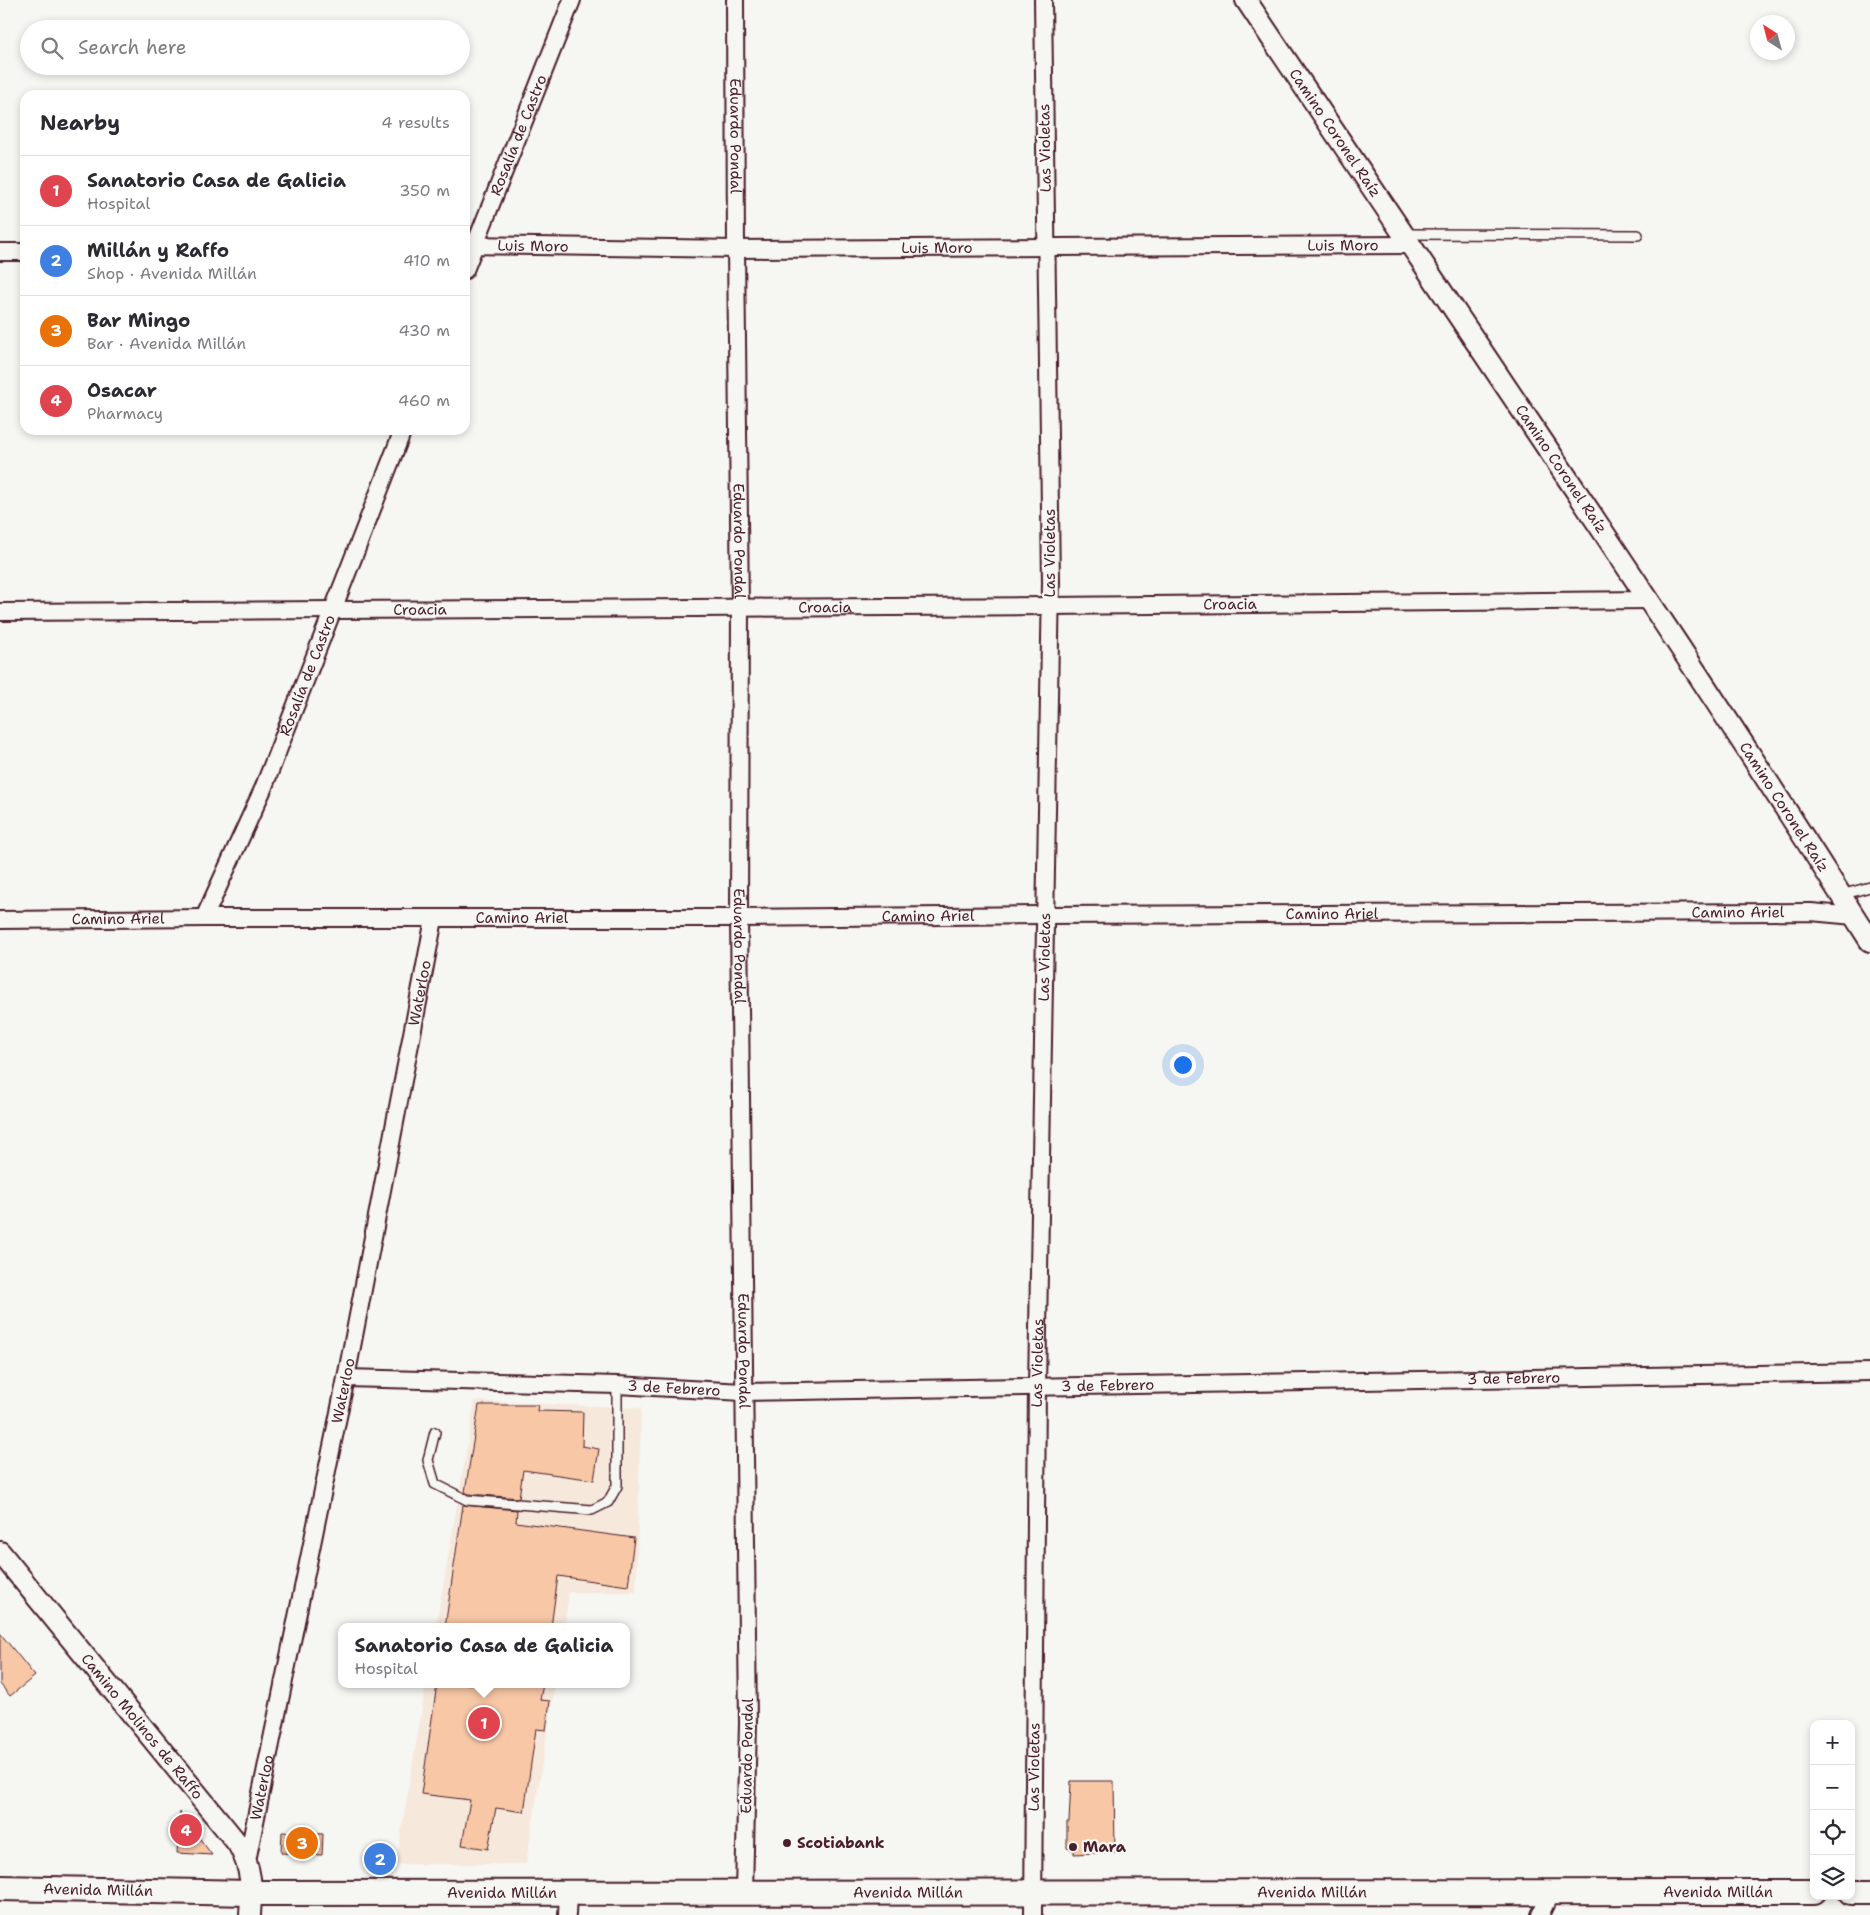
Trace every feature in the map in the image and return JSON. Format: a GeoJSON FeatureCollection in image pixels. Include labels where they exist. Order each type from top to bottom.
{"type":"FeatureCollection","features":[{"type":"Feature","properties":{"kind":"main road","name":"Avenida Millán"},"geometry":{"type":"LineString","coordinates":[[0,1888],[251,1904],[568,1904],[744,1892],[1033,1904],[1551,1892],[1810,1892]]}},
{"type":"Feature","properties":{"kind":"main road"},"geometry":{"type":"LineString","coordinates":[[1855,1892],[1870,1892]]}},
{"type":"Feature","properties":{"kind":"street","name":"Rosalía de Castro"},"geometry":{"type":"LineString","coordinates":[[470,245],[572,0]]}},
{"type":"Feature","properties":{"kind":"street","name":"Eduardo Pondal"},"geometry":{"type":"LineString","coordinates":[[735,0],[740,608],[739,918],[748,1723],[744,1892]]}},
{"type":"Feature","properties":{"kind":"street","name":"Las Violetas"},"geometry":{"type":"LineString","coordinates":[[1033,1904],[1037,1387],[1050,606],[1043,0]]}},
{"type":"Feature","properties":{"kind":"street","name":"Camino Coronel Raíz"},"geometry":{"type":"LineString","coordinates":[[1246,0],[1405,239],[1650,600],[1870,941]]}},
{"type":"Feature","properties":{"kind":"street","name":"Luis Moro"},"geometry":{"type":"LineString","coordinates":[[470,245],[736,250],[1405,239]]}},
{"type":"Feature","properties":{"kind":"street"},"geometry":{"type":"LineString","coordinates":[[0,252],[20,252]]}},
{"type":"Feature","properties":{"kind":"street","name":"Rosalía de Castro"},"geometry":{"type":"LineString","coordinates":[[204,918],[264,788],[401,435]]}},
{"type":"Feature","properties":{"kind":"street","name":"Croacia"},"geometry":{"type":"LineString","coordinates":[[0,612],[1050,606],[1650,600]]}},
{"type":"Feature","properties":{"kind":"street","name":"Camino Ariel"},"geometry":{"type":"LineString","coordinates":[[0,920],[1811,912],[1854,916]]}},
{"type":"Feature","properties":{"kind":"street","name":"Waterloo"},"geometry":{"type":"LineString","coordinates":[[247,1861],[346,1378],[434,919]]}},
{"type":"Feature","properties":{"kind":"street","name":"3 de Febrero"},"geometry":{"type":"LineString","coordinates":[[346,1378],[617,1385],[744,1392],[1870,1372]]}},
{"type":"Feature","properties":{"kind":"street","name":"Camino Molinos de Raffo"},"geometry":{"type":"LineString","coordinates":[[0,1552],[238,1844],[247,1861],[251,1904]]}},
{"type":"Feature","properties":{"kind":"street"},"geometry":{"type":"LineString","coordinates":[[1540,1915],[1551,1892]]}},
{"type":"Feature","properties":{"kind":"lane"},"geometry":{"type":"LineString","coordinates":[[1405,239],[1638,235]]}},
{"type":"Feature","properties":{"kind":"lane"},"geometry":{"type":"LineString","coordinates":[[1841,896],[1870,887]]}},
{"type":"Feature","properties":{"kind":"lane"},"geometry":{"type":"LineString","coordinates":[[434,1432],[428,1460],[435,1484],[467,1500],[592,1510],[608,1502],[617,1486],[617,1385]]}},
{"type":"Feature","properties":{"kind":"shaded area"},"geometry":{"type":"Polygon","coordinates":[[[475,1401],[641,1408],[636,1592],[569,1592],[565,1623],[437,1623],[475,1401]]]}},
{"type":"Feature","properties":{"kind":"shaded area"},"geometry":{"type":"Polygon","coordinates":[[[425,1688],[554,1688],[526,1864],[396,1864],[425,1688]]]}},
{"type":"Feature","properties":{"kind":"building"},"geometry":{"type":"Polygon","coordinates":[[[479,1405],[538,1405],[537,1411],[583,1412],[582,1446],[599,1449],[594,1480],[523,1470],[519,1498],[469,1494],[465,1492],[479,1405]]]}},
{"type":"Feature","properties":{"kind":"building"},"geometry":{"type":"Polygon","coordinates":[[[463,1505],[517,1510],[516,1522],[634,1538],[628,1586],[558,1576],[552,1623],[446,1623],[463,1505]]]}},
{"type":"Feature","properties":{"kind":"building"},"geometry":{"type":"Polygon","coordinates":[[[0,1633],[35,1676],[10,1696],[0,1684],[0,1633]]]}},
{"type":"Feature","properties":{"kind":"building"},"geometry":{"type":"Polygon","coordinates":[[[436,1688],[542,1688],[540,1700],[550,1701],[546,1730],[536,1729],[524,1812],[496,1808],[488,1849],[462,1845],[470,1800],[421,1794],[436,1688]]]}},
{"type":"Feature","properties":{"kind":"building"},"geometry":{"type":"Polygon","coordinates":[[[1071,1781],[1114,1781],[1115,1852],[1074,1854],[1074,1850],[1067,1848],[1067,1822],[1069,1822],[1071,1781]]]}},
{"type":"Feature","properties":{"kind":"building"},"geometry":{"type":"Polygon","coordinates":[[[180,1812],[212,1855],[177,1853],[180,1812]]]}},
{"type":"Feature","properties":{"kind":"building"},"geometry":{"type":"Polygon","coordinates":[[[282,1832],[323,1834],[322,1855],[281,1853],[282,1832]]]}},
{"type":"Feature","properties":{"kind":"place","name":"Sanatorio Casa de Galicia"},"geometry":{"type":"Point","coordinates":[484,1723]}},
{"type":"Feature","properties":{"kind":"place","name":"Osacar"},"geometry":{"type":"Point","coordinates":[186,1830]}},
{"type":"Feature","properties":{"kind":"place","name":"Bar Mingo"},"geometry":{"type":"Point","coordinates":[302,1843]}},
{"type":"Feature","properties":{"kind":"place","name":"Scotiabank"},"geometry":{"type":"Point","coordinates":[787,1843]}},
{"type":"Feature","properties":{"kind":"place","name":"Mara"},"geometry":{"type":"Point","coordinates":[1073,1847]}},
{"type":"Feature","properties":{"kind":"place","name":"Millán y Raffo"},"geometry":{"type":"Point","coordinates":[380,1859]}}]}
